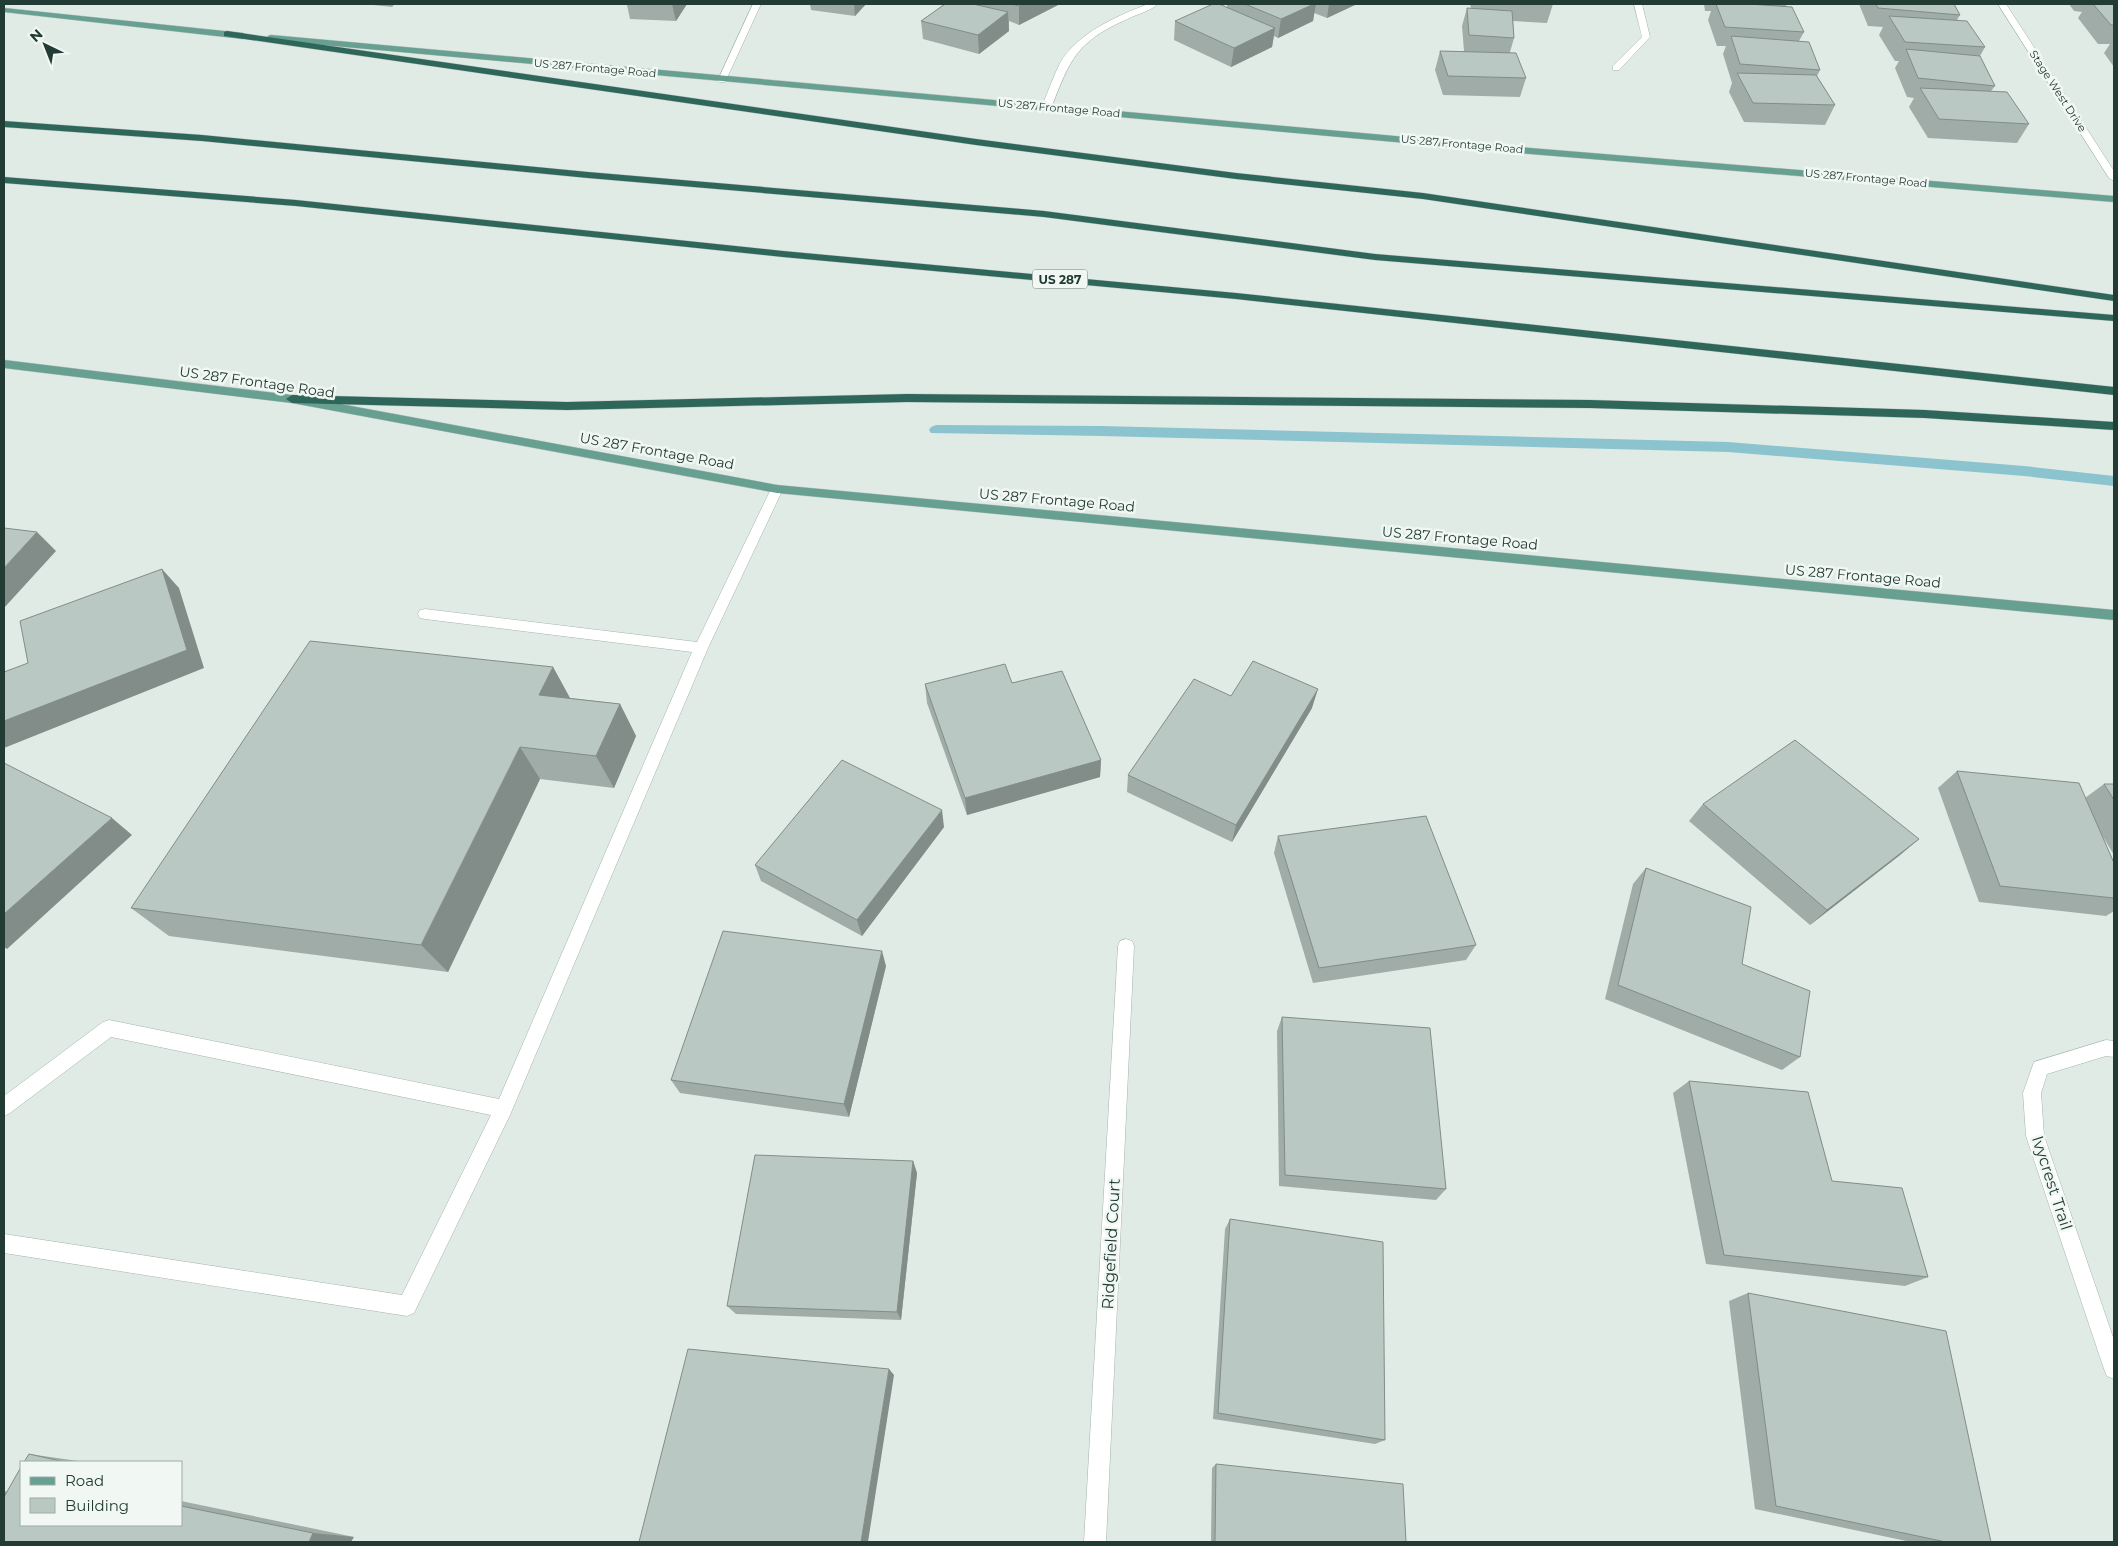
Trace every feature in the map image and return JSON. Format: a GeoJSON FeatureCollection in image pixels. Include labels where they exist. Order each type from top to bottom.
{"type":"FeatureCollection","features":[{"type":"Feature","properties":{"kind":"highway"},"geometry":{"type":"LineString","coordinates":[[226,34],[976,142],[1236,176],[1423,196],[2114,298]]}},
{"type":"Feature","properties":{"kind":"highway"},"geometry":{"type":"LineString","coordinates":[[4,124],[202,138],[588,175],[1044,214],[1375,257],[2114,318]]}},
{"type":"Feature","properties":{"kind":"highway","name":"US 287"},"geometry":{"type":"LineString","coordinates":[[4,180],[296,203],[783,254],[1236,296],[2114,391]]}},
{"type":"Feature","properties":{"kind":"highway"},"geometry":{"type":"LineString","coordinates":[[292,399],[567,406],[906,398],[1590,404],[1926,414],[2114,426]]}},
{"type":"Feature","properties":{"kind":"main road","name":"US 287 Frontage Road"},"geometry":{"type":"LineString","coordinates":[[4,10],[226,34],[722,80],[1047,106],[1515,149],[2114,199]]}},
{"type":"Feature","properties":{"kind":"main road","name":"US 287 Frontage Road"},"geometry":{"type":"LineString","coordinates":[[4,364],[292,399],[777,488],[2114,615]]}},
{"type":"Feature","properties":{"kind":"street"},"geometry":{"type":"LineString","coordinates":[[722,80],[757,4]]}},
{"type":"Feature","properties":{"kind":"street"},"geometry":{"type":"LineString","coordinates":[[1047,106],[1068,58],[1087,38],[1123,17],[1154,4]]}},
{"type":"Feature","properties":{"kind":"street"},"geometry":{"type":"LineString","coordinates":[[1616,68],[1646,37],[1638,4]]}},
{"type":"Feature","properties":{"kind":"street","name":"Stage West Drive"},"geometry":{"type":"LineString","coordinates":[[2002,4],[2114,178]]}},
{"type":"Feature","properties":{"kind":"street"},"geometry":{"type":"LineString","coordinates":[[4,1244],[407,1306],[504,1109],[701,648],[777,488]]}},
{"type":"Feature","properties":{"kind":"street"},"geometry":{"type":"LineString","coordinates":[[425,614],[701,648]]}},
{"type":"Feature","properties":{"kind":"street","name":"Ridgefield Court"},"geometry":{"type":"LineString","coordinates":[[1095,1542],[1126,946]]}},
{"type":"Feature","properties":{"kind":"street"},"geometry":{"type":"LineString","coordinates":[[4,1107],[109,1028],[504,1109]]}},
{"type":"Feature","properties":{"kind":"street","name":"Ivycrest Trail"},"geometry":{"type":"LineString","coordinates":[[2114,1049],[2106,1048],[2040,1068],[2032,1093],[2035,1136],[2114,1369]]}},
{"type":"Feature","properties":{"kind":"building"},"geometry":{"type":"Polygon","coordinates":[[[945,4],[973,4],[1008,12],[978,35],[921,21],[945,4]]]}},
{"type":"Feature","properties":{"kind":"building"},"geometry":{"type":"Polygon","coordinates":[[[1213,4],[1219,4],[1275,28],[1234,48],[1175,21],[1213,4]]]}},
{"type":"Feature","properties":{"kind":"building"},"geometry":{"type":"Polygon","coordinates":[[[1245,4],[1314,4],[1281,19],[1245,4]]]}},
{"type":"Feature","properties":{"kind":"building"},"geometry":{"type":"Polygon","coordinates":[[[1716,4],[1792,7],[1804,32],[1725,27],[1716,4]]]}},
{"type":"Feature","properties":{"kind":"building"},"geometry":{"type":"Polygon","coordinates":[[[1876,4],[1954,4],[1960,15],[1878,8],[1876,4]]]}},
{"type":"Feature","properties":{"kind":"building"},"geometry":{"type":"Polygon","coordinates":[[[2093,4],[2114,4],[2114,25],[2111,25],[2093,4]]]}},
{"type":"Feature","properties":{"kind":"building"},"geometry":{"type":"Polygon","coordinates":[[[1467,8],[1512,11],[1514,38],[1469,35],[1467,8]]]}},
{"type":"Feature","properties":{"kind":"building"},"geometry":{"type":"Polygon","coordinates":[[[1889,16],[1967,21],[1985,47],[1905,42],[1889,16]]]}},
{"type":"Feature","properties":{"kind":"building"},"geometry":{"type":"Polygon","coordinates":[[[1731,36],[1809,42],[1820,70],[1740,64],[1731,36]]]}},
{"type":"Feature","properties":{"kind":"building"},"geometry":{"type":"Polygon","coordinates":[[[1906,49],[1980,56],[1995,86],[1918,78],[1906,49]]]}},
{"type":"Feature","properties":{"kind":"building"},"geometry":{"type":"Polygon","coordinates":[[[1440,51],[1516,53],[1526,78],[1448,76],[1440,51]]]}},
{"type":"Feature","properties":{"kind":"building"},"geometry":{"type":"Polygon","coordinates":[[[1737,73],[1816,75],[1835,105],[1753,103],[1737,73]]]}},
{"type":"Feature","properties":{"kind":"building"},"geometry":{"type":"Polygon","coordinates":[[[1920,88],[2007,92],[2029,124],[1939,119],[1920,88]]]}},
{"type":"Feature","properties":{"kind":"building"},"geometry":{"type":"Polygon","coordinates":[[[4,528],[37,532],[4,568],[4,528]]]}},
{"type":"Feature","properties":{"kind":"building"},"geometry":{"type":"Polygon","coordinates":[[[162,569],[187,650],[4,721],[4,672],[28,663],[20,621],[162,569]]]}},
{"type":"Feature","properties":{"kind":"building"},"geometry":{"type":"Polygon","coordinates":[[[310,641],[553,667],[539,695],[620,704],[596,756],[520,747],[421,945],[131,908],[310,641]]]}},
{"type":"Feature","properties":{"kind":"building"},"geometry":{"type":"Polygon","coordinates":[[[1253,661],[1318,689],[1236,825],[1128,775],[1194,679],[1231,696],[1253,661]]]}},
{"type":"Feature","properties":{"kind":"building"},"geometry":{"type":"Polygon","coordinates":[[[1005,664],[1012,683],[1062,671],[1101,760],[965,798],[925,684],[1005,664]]]}},
{"type":"Feature","properties":{"kind":"building"},"geometry":{"type":"Polygon","coordinates":[[[1795,740],[1919,839],[1827,910],[1703,804],[1795,740]]]}},
{"type":"Feature","properties":{"kind":"building"},"geometry":{"type":"Polygon","coordinates":[[[842,760],[942,810],[857,920],[755,865],[842,760]]]}},
{"type":"Feature","properties":{"kind":"building"},"geometry":{"type":"Polygon","coordinates":[[[4,763],[112,818],[4,914],[4,763]]]}},
{"type":"Feature","properties":{"kind":"building"},"geometry":{"type":"Polygon","coordinates":[[[1957,771],[2079,783],[2114,863],[2114,898],[2000,886],[1957,771]]]}},
{"type":"Feature","properties":{"kind":"building"},"geometry":{"type":"Polygon","coordinates":[[[2104,784],[2114,784],[2114,800],[2104,784]]]}},
{"type":"Feature","properties":{"kind":"building"},"geometry":{"type":"Polygon","coordinates":[[[1426,816],[1476,945],[1319,968],[1278,836],[1426,816]]]}},
{"type":"Feature","properties":{"kind":"building"},"geometry":{"type":"Polygon","coordinates":[[[1646,868],[1751,907],[1742,964],[1810,991],[1800,1057],[1618,985],[1646,868]]]}},
{"type":"Feature","properties":{"kind":"building"},"geometry":{"type":"Polygon","coordinates":[[[723,931],[882,951],[844,1104],[671,1080],[723,931]]]}},
{"type":"Feature","properties":{"kind":"building"},"geometry":{"type":"Polygon","coordinates":[[[1282,1017],[1430,1028],[1446,1189],[1285,1175],[1282,1017]]]}},
{"type":"Feature","properties":{"kind":"building"},"geometry":{"type":"Polygon","coordinates":[[[1689,1081],[1808,1092],[1832,1181],[1902,1188],[1928,1277],[1724,1255],[1689,1081]]]}},
{"type":"Feature","properties":{"kind":"building"},"geometry":{"type":"Polygon","coordinates":[[[755,1155],[913,1161],[897,1312],[727,1306],[755,1155]]]}},
{"type":"Feature","properties":{"kind":"building"},"geometry":{"type":"Polygon","coordinates":[[[1230,1219],[1383,1242],[1385,1440],[1218,1413],[1230,1219]]]}},
{"type":"Feature","properties":{"kind":"building"},"geometry":{"type":"Polygon","coordinates":[[[1748,1293],[1946,1331],[1991,1542],[1946,1542],[1776,1506],[1748,1293]]]}},
{"type":"Feature","properties":{"kind":"building"},"geometry":{"type":"Polygon","coordinates":[[[688,1349],[889,1369],[861,1542],[639,1542],[688,1349]]]}},
{"type":"Feature","properties":{"kind":"building"},"geometry":{"type":"Polygon","coordinates":[[[29,1454],[60,1461],[25,1461],[29,1454]]]}},
{"type":"Feature","properties":{"kind":"building"},"geometry":{"type":"Polygon","coordinates":[[[1216,1464],[1403,1484],[1406,1542],[1215,1542],[1216,1464]]]}},
{"type":"Feature","properties":{"kind":"building"},"geometry":{"type":"Polygon","coordinates":[[[20,1469],[20,1526],[182,1526],[182,1506],[313,1533],[309,1542],[4,1542],[4,1497],[20,1469]]]}},
{"type":"Feature","properties":{"kind":"waterway"},"geometry":{"type":"LineString","coordinates":[[936,430],[1101,431],[1728,447],[2024,471],[2114,481]]}}]}
